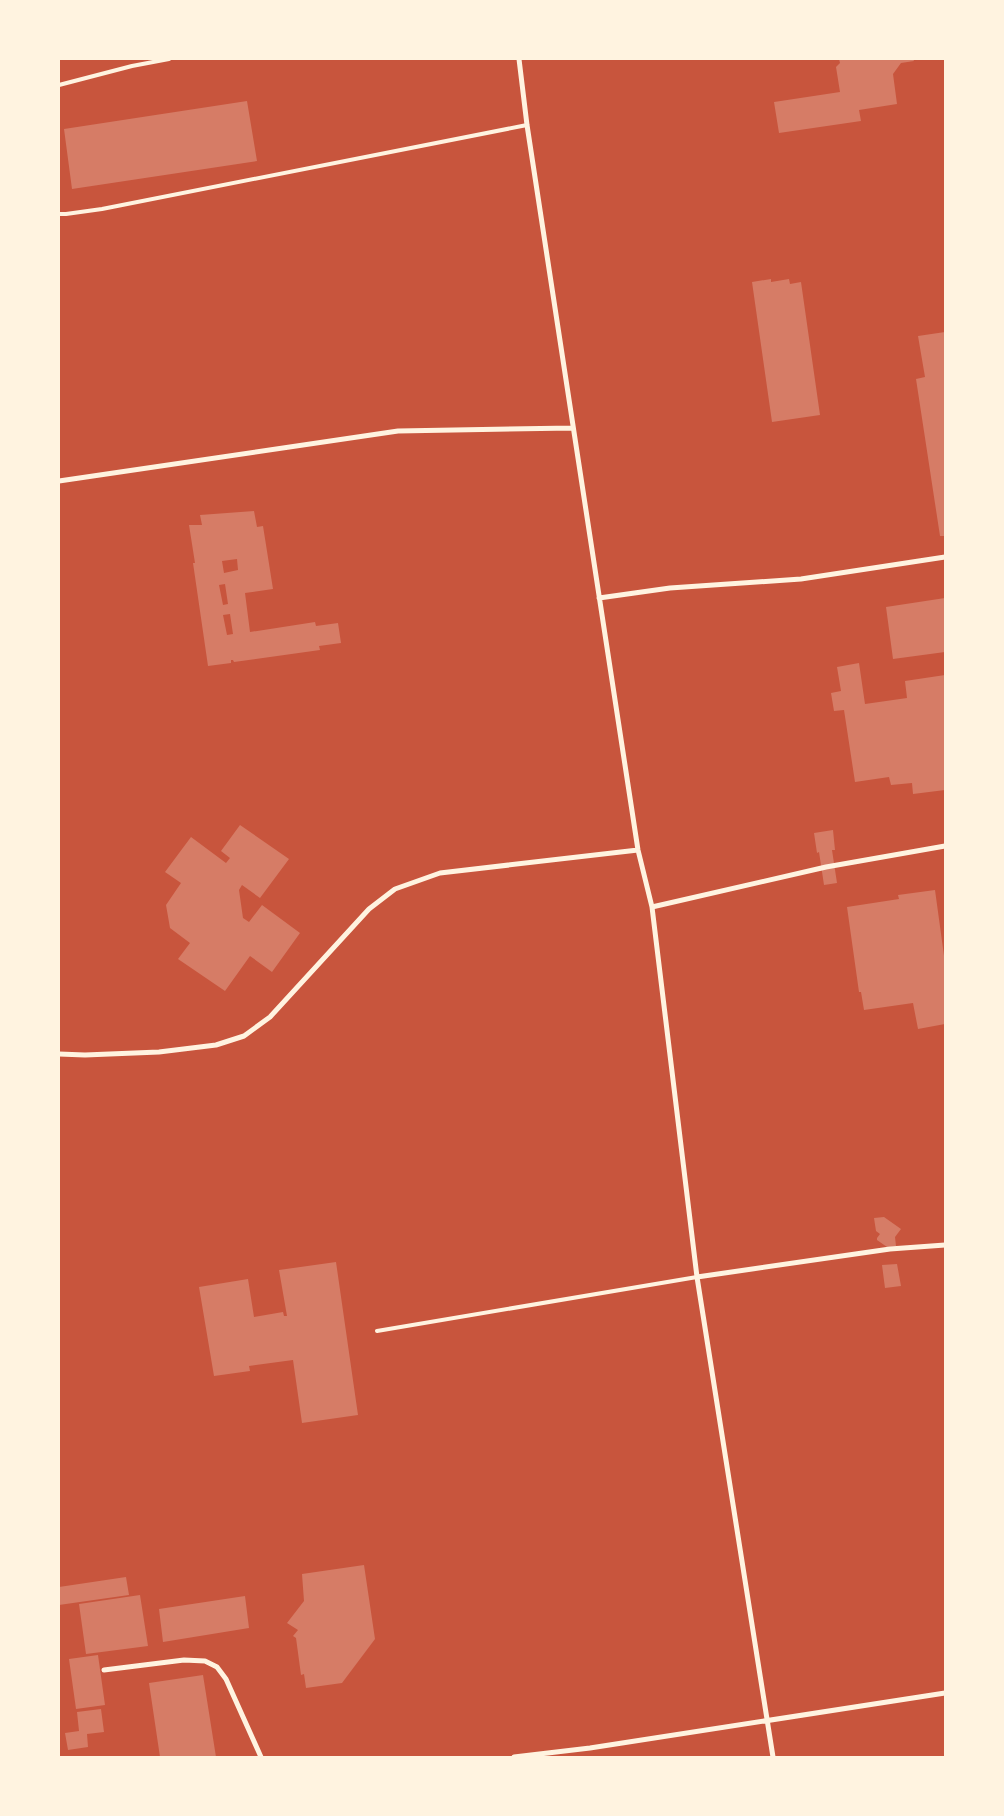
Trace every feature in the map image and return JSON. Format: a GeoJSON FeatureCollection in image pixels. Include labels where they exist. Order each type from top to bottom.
{"type":"FeatureCollection","features":[{"type":"Feature","properties":{"kind":"street"},"geometry":{"type":"LineString","coordinates":[[519,59],[527,125],[638,850],[652,907],[697,1276],[773,1757]]}},
{"type":"Feature","properties":{"kind":"street"},"geometry":{"type":"LineString","coordinates":[[59,481],[398,431],[573,428]]}},
{"type":"Feature","properties":{"kind":"street"},"geometry":{"type":"LineString","coordinates":[[599,598],[670,588],[802,579],[945,557]]}},
{"type":"Feature","properties":{"kind":"street"},"geometry":{"type":"LineString","coordinates":[[652,907],[826,867],[945,846]]}},
{"type":"Feature","properties":{"kind":"street"},"geometry":{"type":"LineString","coordinates":[[59,1054],[85,1055],[159,1052],[216,1045],[244,1036],[270,1017],[369,909],[395,889],[440,873],[638,850]]}},
{"type":"Feature","properties":{"kind":"street"},"geometry":{"type":"LineString","coordinates":[[697,1276],[890,1250],[945,1246]]}},
{"type":"Feature","properties":{"kind":"street"},"geometry":{"type":"LineString","coordinates":[[104,1670],[184,1660],[205,1661],[217,1667],[226,1680],[261,1757]]}},
{"type":"Feature","properties":{"kind":"street"},"geometry":{"type":"LineString","coordinates":[[514,1757],[590,1748],[945,1693]]}},
{"type":"Feature","properties":{"kind":"lane"},"geometry":{"type":"LineString","coordinates":[[59,85],[132,66],[169,59]]}},
{"type":"Feature","properties":{"kind":"lane"},"geometry":{"type":"LineString","coordinates":[[59,214],[111,207],[527,125]]}},
{"type":"Feature","properties":{"kind":"lane"},"geometry":{"type":"LineString","coordinates":[[376,1331],[697,1276]]}},
{"type":"Feature","properties":{"kind":"building"},"geometry":{"type":"Polygon","coordinates":[[[839,59],[913,59],[914,61],[901,63],[893,74],[897,104],[859,110],[861,121],[779,133],[774,102],[840,92],[836,67],[840,63],[839,59]]]}},
{"type":"Feature","properties":{"kind":"building"},"geometry":{"type":"Polygon","coordinates":[[[247,101],[257,161],[72,189],[64,129],[247,101]]]}},
{"type":"Feature","properties":{"kind":"building"},"geometry":{"type":"Polygon","coordinates":[[[771,279],[771,282],[789,279],[790,284],[801,282],[820,415],[772,422],[752,282],[771,279]]]}},
{"type":"Feature","properties":{"kind":"building"},"geometry":{"type":"Polygon","coordinates":[[[945,332],[945,536],[940,536],[916,379],[925,377],[918,336],[945,332]]]}},
{"type":"Feature","properties":{"kind":"building"},"geometry":{"type":"Polygon","coordinates":[[[254,511],[257,527],[263,526],[273,589],[245,593],[250,632],[315,622],[316,626],[338,623],[341,643],[319,646],[320,650],[234,662],[231,660],[231,663],[208,666],[189,525],[202,525],[200,515],[254,511]],[[237,559],[222,561],[224,573],[238,570],[237,559]],[[225,584],[219,585],[223,605],[228,604],[225,584]],[[230,614],[223,615],[227,635],[233,634],[230,614]]]}},
{"type":"Feature","properties":{"kind":"building"},"geometry":{"type":"Polygon","coordinates":[[[945,598],[945,652],[893,659],[886,607],[945,598]]]}},
{"type":"Feature","properties":{"kind":"building"},"geometry":{"type":"Polygon","coordinates":[[[859,663],[865,704],[907,698],[905,681],[945,675],[945,790],[913,794],[912,783],[891,785],[889,777],[855,782],[844,710],[834,711],[831,693],[841,691],[837,667],[859,663]]]}},
{"type":"Feature","properties":{"kind":"building"},"geometry":{"type":"Polygon","coordinates":[[[240,825],[289,859],[260,898],[242,885],[239,890],[243,918],[249,922],[262,905],[300,933],[272,972],[250,956],[225,991],[178,959],[190,943],[170,928],[166,905],[181,883],[165,872],[191,837],[226,863],[230,858],[221,851],[240,825]]]}},
{"type":"Feature","properties":{"kind":"building"},"geometry":{"type":"Polygon","coordinates":[[[833,830],[835,850],[832,850],[837,883],[824,885],[814,833],[833,830]]]}},
{"type":"Feature","properties":{"kind":"building"},"geometry":{"type":"Polygon","coordinates":[[[935,890],[945,963],[945,1024],[918,1029],[913,1003],[864,1010],[861,992],[859,992],[847,907],[899,899],[898,895],[935,890]]]}},
{"type":"Feature","properties":{"kind":"building"},"geometry":{"type":"Polygon","coordinates":[[[884,1217],[901,1229],[895,1237],[896,1246],[887,1247],[877,1240],[880,1234],[876,1231],[874,1218],[884,1217]]]}},
{"type":"Feature","properties":{"kind":"building"},"geometry":{"type":"Polygon","coordinates":[[[336,1262],[358,1415],[302,1423],[293,1360],[249,1366],[250,1371],[214,1376],[199,1287],[248,1279],[254,1317],[283,1312],[284,1316],[287,1316],[279,1270],[336,1262]]]}},
{"type":"Feature","properties":{"kind":"building"},"geometry":{"type":"Polygon","coordinates":[[[897,1264],[901,1286],[885,1288],[882,1265],[897,1264]]]}},
{"type":"Feature","properties":{"kind":"building"},"geometry":{"type":"Polygon","coordinates":[[[364,1565],[375,1639],[342,1683],[306,1688],[304,1674],[301,1675],[296,1638],[293,1636],[298,1630],[287,1623],[304,1601],[302,1574],[364,1565]]]}},
{"type":"Feature","properties":{"kind":"building"},"geometry":{"type":"Polygon","coordinates":[[[126,1577],[129,1595],[59,1605],[59,1587],[126,1577]]]}},
{"type":"Feature","properties":{"kind":"building"},"geometry":{"type":"Polygon","coordinates":[[[140,1595],[148,1646],[86,1654],[79,1604],[140,1595]]]}},
{"type":"Feature","properties":{"kind":"building"},"geometry":{"type":"Polygon","coordinates":[[[245,1596],[249,1628],[163,1642],[159,1609],[245,1596]]]}},
{"type":"Feature","properties":{"kind":"building"},"geometry":{"type":"Polygon","coordinates":[[[98,1655],[105,1705],[76,1709],[69,1659],[98,1655]]]}},
{"type":"Feature","properties":{"kind":"building"},"geometry":{"type":"Polygon","coordinates":[[[203,1675],[216,1757],[160,1757],[149,1683],[203,1675]]]}},
{"type":"Feature","properties":{"kind":"building"},"geometry":{"type":"Polygon","coordinates":[[[101,1709],[104,1732],[87,1734],[88,1747],[68,1750],[65,1733],[79,1731],[77,1712],[101,1709]]]}}]}
